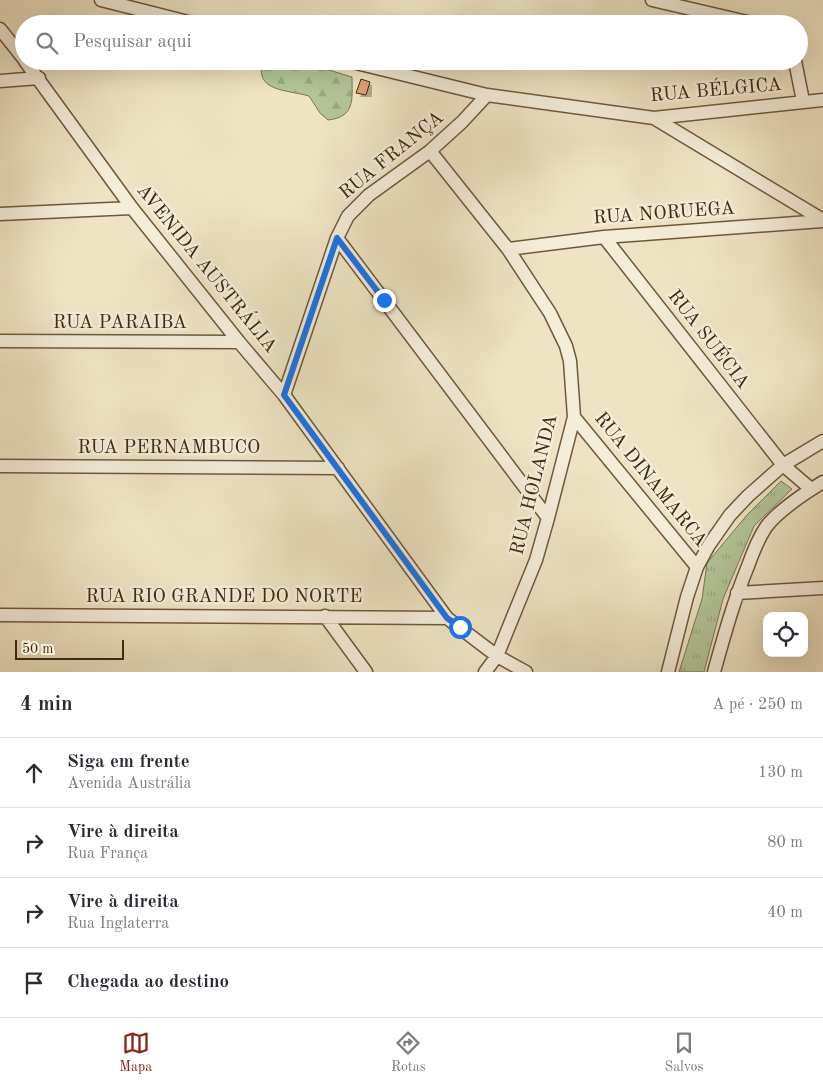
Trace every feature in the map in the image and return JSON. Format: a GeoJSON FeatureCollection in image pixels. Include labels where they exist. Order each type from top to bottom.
{"type":"FeatureCollection","features":[{"type":"Feature","properties":{"kind":"street"},"geometry":{"type":"LineString","coordinates":[[101,0],[130,4],[166,15]]}},
{"type":"Feature","properties":{"kind":"street"},"geometry":{"type":"LineString","coordinates":[[652,0],[717,15]]}},
{"type":"Feature","properties":{"kind":"street","name":"AVENIDA AUSTRÁLIA"},"geometry":{"type":"LineString","coordinates":[[0,29],[15,48]]}},
{"type":"Feature","properties":{"kind":"street","name":"AVENIDA AUSTRÁLIA"},"geometry":{"type":"LineString","coordinates":[[33,70],[132,208],[284,395],[447,618],[497,656],[526,672]]}},
{"type":"Feature","properties":{"kind":"street","name":"RUA BÉLGICA"},"geometry":{"type":"LineString","coordinates":[[385,70],[487,95],[654,118],[823,100]]}},
{"type":"Feature","properties":{"kind":"street"},"geometry":{"type":"LineString","coordinates":[[796,70],[803,101]]}},
{"type":"Feature","properties":{"kind":"street"},"geometry":{"type":"LineString","coordinates":[[0,81],[39,78]]}},
{"type":"Feature","properties":{"kind":"street","name":"RUA FRANÇA"},"geometry":{"type":"LineString","coordinates":[[284,395],[337,238],[348,216],[369,196],[430,151],[462,122],[487,95]]}},
{"type":"Feature","properties":{"kind":"street"},"geometry":{"type":"LineString","coordinates":[[654,118],[823,221]]}},
{"type":"Feature","properties":{"kind":"street","name":"RUA HOLANDA"},"geometry":{"type":"LineString","coordinates":[[430,151],[508,249],[550,313],[566,346],[570,361],[574,417],[548,518],[536,560],[497,656],[485,672]]}},
{"type":"Feature","properties":{"kind":"street"},"geometry":{"type":"LineString","coordinates":[[0,214],[132,208]]}},
{"type":"Feature","properties":{"kind":"street","name":"RUA NORUEGA"},"geometry":{"type":"LineString","coordinates":[[508,249],[604,237],[823,221]]}},
{"type":"Feature","properties":{"kind":"street","name":"RUA SUÉCIA"},"geometry":{"type":"LineString","coordinates":[[604,237],[783,465],[811,489]]}},
{"type":"Feature","properties":{"kind":"street"},"geometry":{"type":"LineString","coordinates":[[337,238],[548,518]]}},
{"type":"Feature","properties":{"kind":"street","name":"RUA PARAIBA"},"geometry":{"type":"LineString","coordinates":[[0,341],[239,342]]}},
{"type":"Feature","properties":{"kind":"street","name":"RUA DINAMARCA"},"geometry":{"type":"LineString","coordinates":[[574,417],[697,567]]}},
{"type":"Feature","properties":{"kind":"street"},"geometry":{"type":"LineString","coordinates":[[668,672],[687,597],[697,567],[709,545],[730,515],[748,496],[783,465],[823,441]]}},
{"type":"Feature","properties":{"kind":"street","name":"RUA PERNAMBUCO"},"geometry":{"type":"LineString","coordinates":[[0,466],[338,468]]}},
{"type":"Feature","properties":{"kind":"street"},"geometry":{"type":"LineString","coordinates":[[714,672],[737,593],[757,543],[767,526],[811,489],[823,482]]}},
{"type":"Feature","properties":{"kind":"street"},"geometry":{"type":"LineString","coordinates":[[737,593],[823,588]]}},
{"type":"Feature","properties":{"kind":"street","name":"RUA RIO GRANDE DO NORTE"},"geometry":{"type":"LineString","coordinates":[[0,615],[447,618]]}},
{"type":"Feature","properties":{"kind":"street"},"geometry":{"type":"LineString","coordinates":[[325,616],[366,672]]}},
{"type":"Feature","properties":{"kind":"green space"},"geometry":{"type":"Polygon","coordinates":[[[329,70],[352,77],[351,105],[344,115],[328,120],[320,113],[309,96],[275,88],[263,79],[261,71],[329,70]]]}},
{"type":"Feature","properties":{"kind":"green space"},"geometry":{"type":"Polygon","coordinates":[[[781,481],[792,489],[754,526],[723,599],[704,672],[679,672],[702,599],[707,563],[747,515],[781,481]]]}},
{"type":"Feature","properties":{"kind":"building"},"geometry":{"type":"Polygon","coordinates":[[[361,79],[370,82],[366,95],[356,93],[361,79]]]}},
{"type":"Feature","properties":{"kind":"route"},"geometry":{"type":"LineString","coordinates":[[384,300],[337,238],[284,395],[447,618],[460,627]]}}]}
